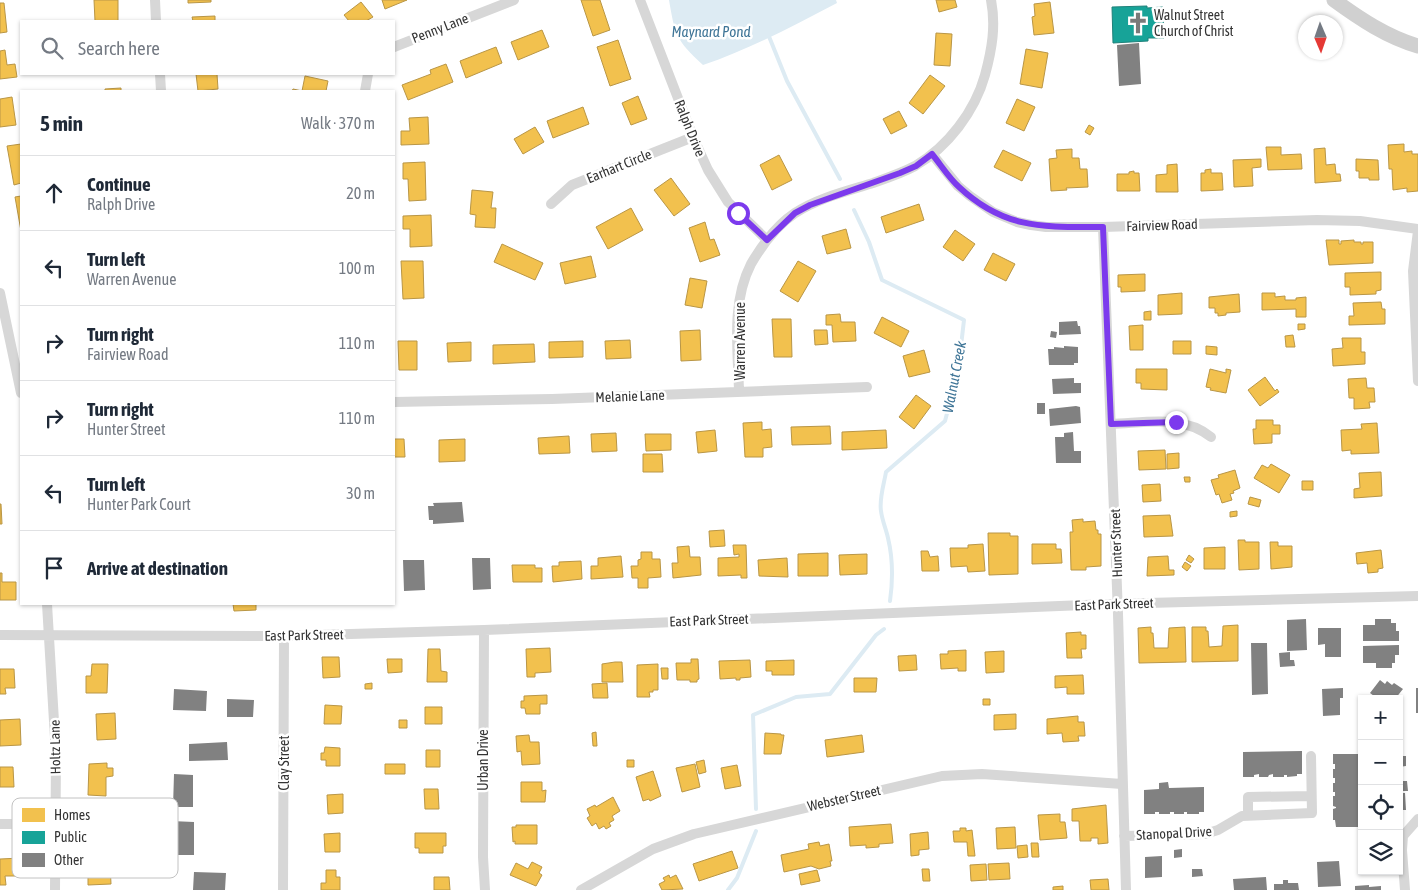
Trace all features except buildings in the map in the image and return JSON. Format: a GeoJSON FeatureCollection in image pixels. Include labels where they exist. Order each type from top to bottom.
{"type":"FeatureCollection","features":[{"type":"Feature","properties":{"kind":"main road"},"geometry":{"type":"LineString","coordinates":[[1334,0],[1380,30],[1407,43],[1418,46]]}},
{"type":"Feature","properties":{"kind":"street"},"geometry":{"type":"LineString","coordinates":[[155,0],[156,20]]}},
{"type":"Feature","properties":{"kind":"street","name":"Penny Lane"},"geometry":{"type":"LineString","coordinates":[[395,46],[514,0]]}},
{"type":"Feature","properties":{"kind":"street","name":"Ralph Drive"},"geometry":{"type":"LineString","coordinates":[[640,0],[693,137],[716,185],[738,213],[767,240]]}},
{"type":"Feature","properties":{"kind":"street","name":"Warren Avenue"},"geometry":{"type":"LineString","coordinates":[[739,391],[737,327],[740,295],[751,266],[767,240],[795,213],[810,205],[916,166],[932,154],[961,123],[982,85],[992,48],[994,34],[991,0]]}},
{"type":"Feature","properties":{"kind":"street"},"geometry":{"type":"LineString","coordinates":[[160,75],[161,90]]}},
{"type":"Feature","properties":{"kind":"street"},"geometry":{"type":"LineString","coordinates":[[365,90],[368,75]]}},
{"type":"Feature","properties":{"kind":"street","name":"Earhart Circle"},"geometry":{"type":"LineString","coordinates":[[551,204],[572,185],[693,137]]}},
{"type":"Feature","properties":{"kind":"street","name":"Fairview Road"},"geometry":{"type":"LineString","coordinates":[[932,154],[958,186],[984,206],[1004,217],[1024,224],[1046,227],[1103,227],[1318,220],[1360,221],[1418,230]]}},
{"type":"Feature","properties":{"kind":"street","name":"Hunter Street"},"geometry":{"type":"LineString","coordinates":[[1103,227],[1118,604],[1126,890]]}},
{"type":"Feature","properties":{"kind":"street"},"geometry":{"type":"LineString","coordinates":[[1418,230],[1413,271],[1418,380]]}},
{"type":"Feature","properties":{"kind":"street"},"geometry":{"type":"LineString","coordinates":[[0,293],[20,388]]}},
{"type":"Feature","properties":{"kind":"street","name":"Melanie Lane"},"geometry":{"type":"LineString","coordinates":[[395,402],[552,399],[867,388]]}},
{"type":"Feature","properties":{"kind":"street"},"geometry":{"type":"LineString","coordinates":[[1111,424],[1183,422],[1198,427],[1211,437]]}},
{"type":"Feature","properties":{"kind":"street","name":"East Park Street"},"geometry":{"type":"LineString","coordinates":[[0,635],[284,636],[484,630],[1118,604],[1418,596]]}},
{"type":"Feature","properties":{"kind":"street","name":"Holtz Lane"},"geometry":{"type":"LineString","coordinates":[[48,605],[55,719],[55,798]]}},
{"type":"Feature","properties":{"kind":"street","name":"Urban Drive"},"geometry":{"type":"LineString","coordinates":[[484,630],[483,857],[485,890]]}},
{"type":"Feature","properties":{"kind":"street","name":"Clay Street"},"geometry":{"type":"LineString","coordinates":[[283,890],[284,636]]}},
{"type":"Feature","properties":{"kind":"street","name":"Stanopal Drive"},"geometry":{"type":"LineString","coordinates":[[1124,836],[1210,833],[1238,818],[1248,815],[1312,814],[1311,756]]}},
{"type":"Feature","properties":{"kind":"street","name":"Webster Street"},"geometry":{"type":"LineString","coordinates":[[581,890],[653,849],[694,834],[926,780],[970,774],[1122,784]]}},
{"type":"Feature","properties":{"kind":"street"},"geometry":{"type":"LineString","coordinates":[[1248,815],[1248,797],[1311,796]]}},
{"type":"Feature","properties":{"kind":"street"},"geometry":{"type":"LineString","coordinates":[[1405,890],[1402,850],[1403,836],[1418,819]]}},
{"type":"Feature","properties":{"kind":"water","name":"Maynard Pond"},"geometry":{"type":"Polygon","coordinates":[[[669,0],[836,0],[837,3],[788,29],[703,65],[687,49],[678,36],[669,0]]]}},
{"type":"Feature","properties":{"kind":"waterway","name":"Walnut Creek"},"geometry":{"type":"LineString","coordinates":[[768,34],[787,81],[840,179]]}},
{"type":"Feature","properties":{"kind":"waterway","name":"Walnut Creek"},"geometry":{"type":"LineString","coordinates":[[854,210],[869,242],[882,280],[964,320],[958,372],[945,421],[886,472],[881,506],[892,562],[890,601]]}},
{"type":"Feature","properties":{"kind":"waterway","name":"Walnut Creek"},"geometry":{"type":"LineString","coordinates":[[756,809],[753,715],[796,697],[830,694],[876,635],[884,629]]}},
{"type":"Feature","properties":{"kind":"waterway","name":"Walnut Creek"},"geometry":{"type":"LineString","coordinates":[[728,890],[737,878],[756,831]]}},
{"type":"Feature","properties":{"kind":"place","name":"Walnut Street Church of Christ"},"geometry":{"type":"Point","coordinates":[1138,23]}},
{"type":"Feature","properties":{"kind":"route"},"geometry":{"type":"LineString","coordinates":[[738,213],[767,240],[795,213],[810,205],[900,173],[916,166],[932,154],[958,186],[984,206],[1004,217],[1017,222],[1046,227],[1103,227],[1111,424],[1176,422]]}}]}
